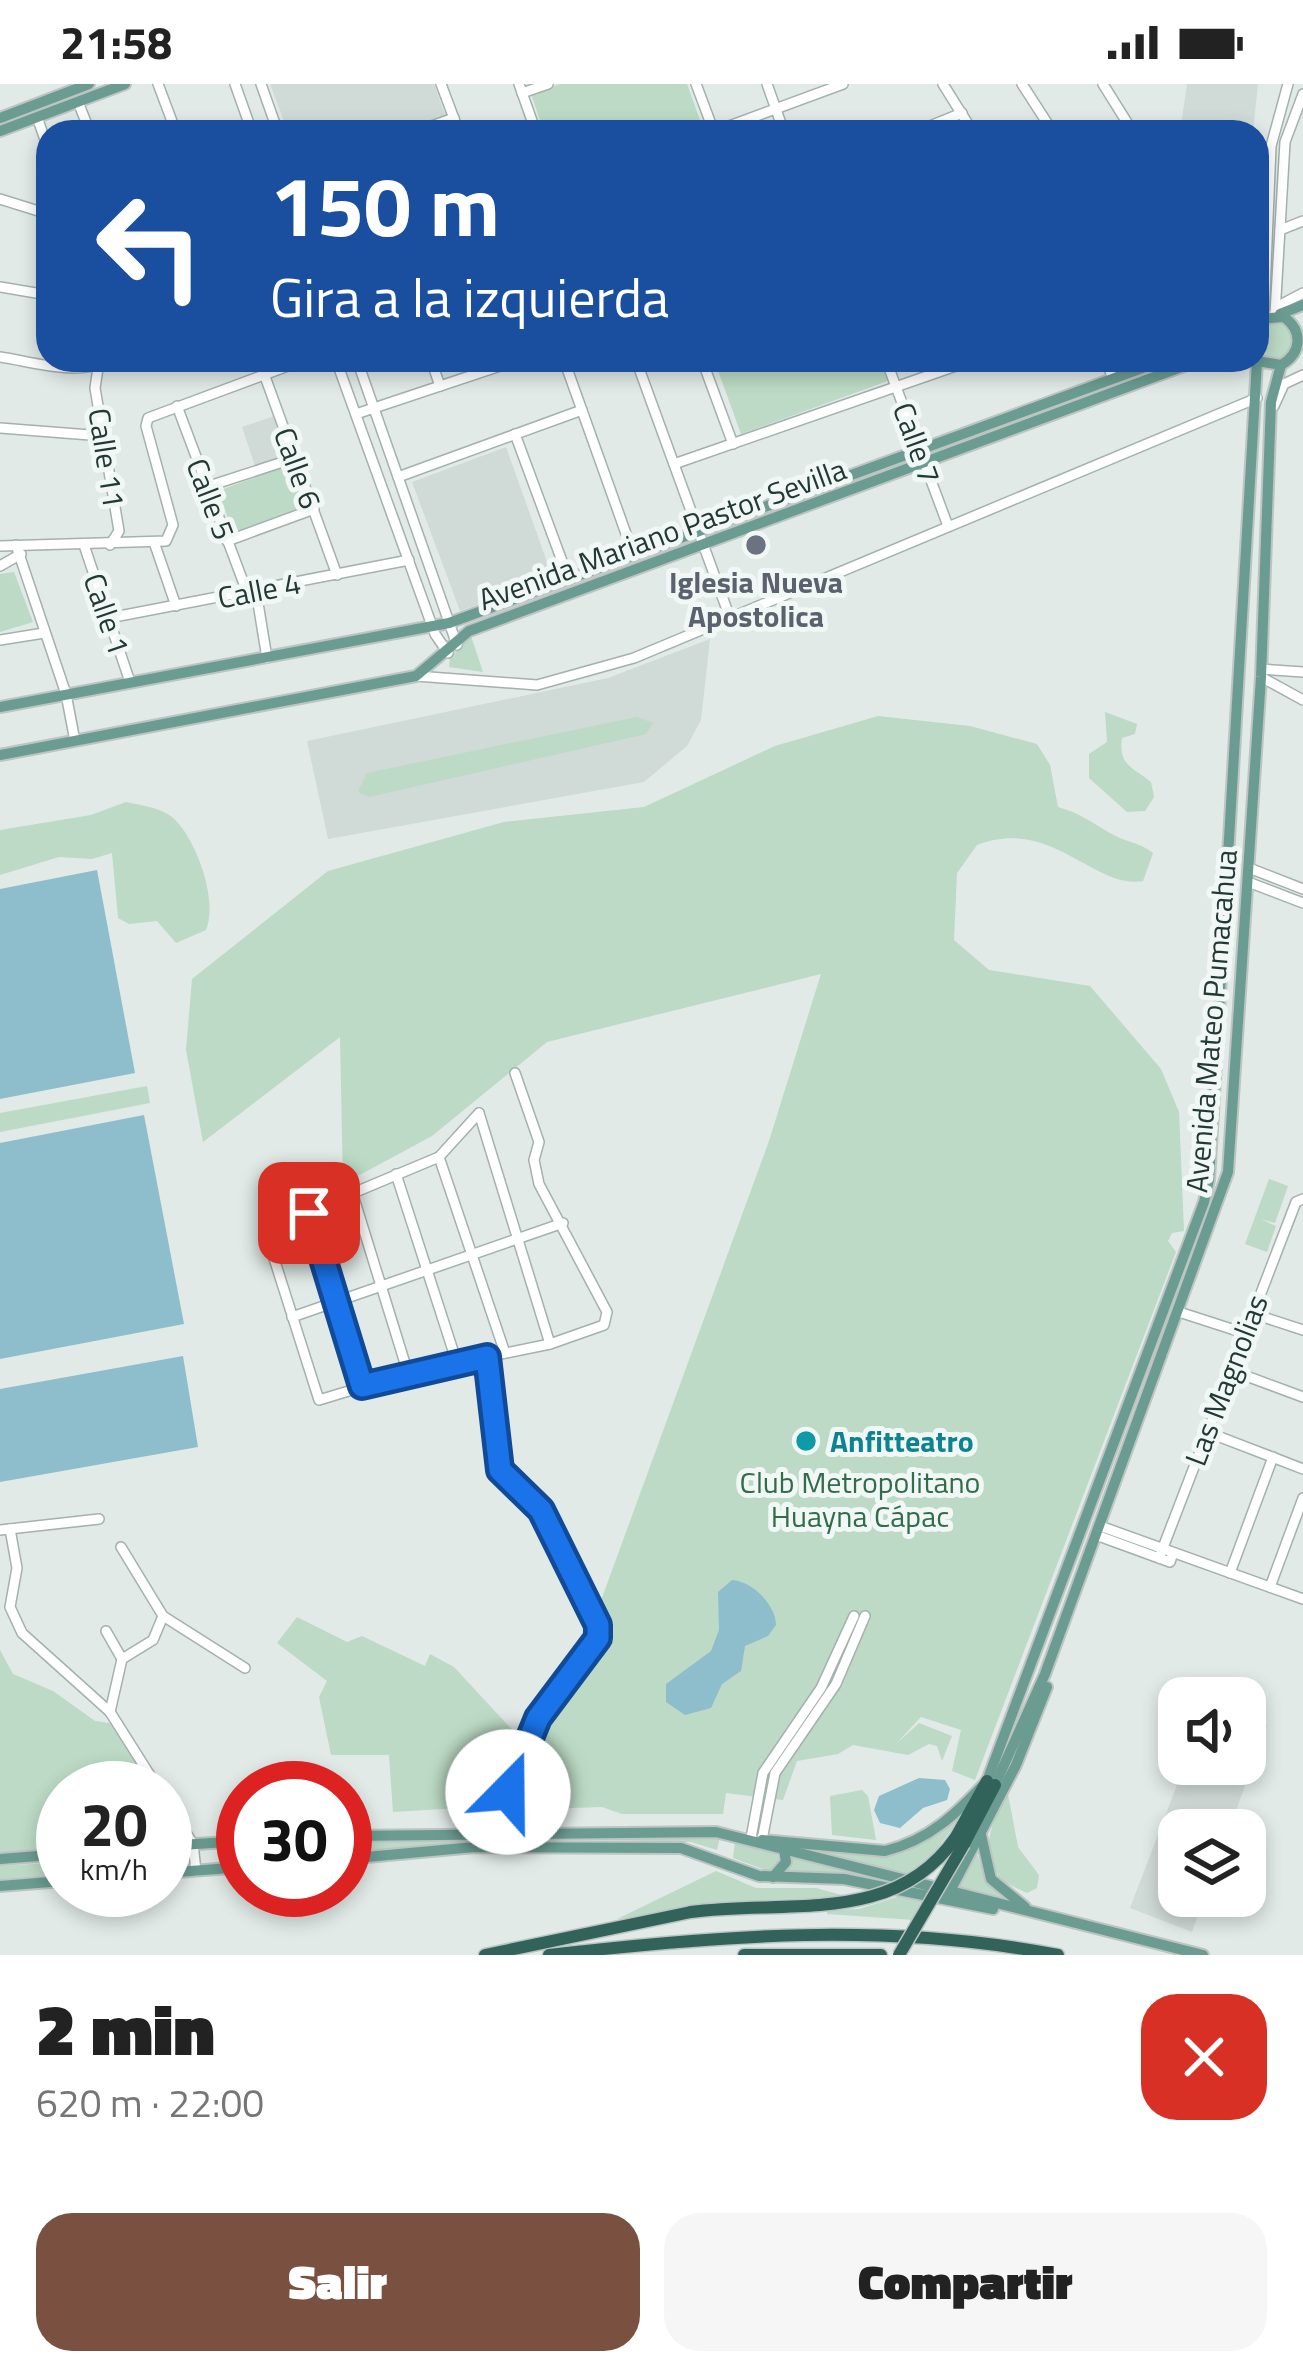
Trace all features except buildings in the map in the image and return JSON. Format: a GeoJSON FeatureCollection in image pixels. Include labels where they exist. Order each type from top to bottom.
{"type":"FeatureCollection","features":[{"type":"Feature","properties":{"kind":"highway"},"geometry":{"type":"LineString","coordinates":[[899,1955],[992,1783]]}},
{"type":"Feature","properties":{"kind":"highway"},"geometry":{"type":"LineString","coordinates":[[485,1955],[691,1912],[865,1903],[920,1878],[960,1841]]}},
{"type":"Feature","properties":{"kind":"highway"},"geometry":{"type":"LineString","coordinates":[[549,1955],[704,1936],[813,1932],[905,1935],[1058,1955]]}},
{"type":"Feature","properties":{"kind":"highway"},"geometry":{"type":"LineString","coordinates":[[744,1955],[881,1955]]}},
{"type":"Feature","properties":{"kind":"main road"},"geometry":{"type":"LineString","coordinates":[[0,131],[37,117],[89,84]]}},
{"type":"Feature","properties":{"kind":"main road"},"geometry":{"type":"LineString","coordinates":[[0,118],[74,92],[125,84]]}},
{"type":"Feature","properties":{"kind":"main road"},"geometry":{"type":"LineString","coordinates":[[1271,315],[1303,305]]}},
{"type":"Feature","properties":{"kind":"main road"},"geometry":{"type":"LineString","coordinates":[[1269,363],[1281,365],[1300,349],[1295,327],[1271,315]]}},
{"type":"Feature","properties":{"kind":"main road","name":"Avenida Mateo Pumacahua"},"geometry":{"type":"LineString","coordinates":[[992,1783],[1074,1594],[1228,1172],[1261,673],[1270,417],[1281,365]]}},
{"type":"Feature","properties":{"kind":"main road","name":"Avenida Mariano Pastor Sevilla"},"geometry":{"type":"LineString","coordinates":[[921,457],[1133,372]]}},
{"type":"Feature","properties":{"kind":"main road","name":"Avenida Mariano Pastor Sevilla"},"geometry":{"type":"LineString","coordinates":[[0,755],[416,676],[469,631],[701,537],[1165,372]]}},
{"type":"Feature","properties":{"kind":"main road","name":"Avenida Mateo Pumacahua"},"geometry":{"type":"LineString","coordinates":[[992,1783],[1209,1180],[1256,372]]}},
{"type":"Feature","properties":{"kind":"main road","name":"Avenida Mariano Pastor Sevilla"},"geometry":{"type":"LineString","coordinates":[[0,707],[449,623],[634,556],[701,537]]}},
{"type":"Feature","properties":{"kind":"main road"},"geometry":{"type":"LineString","coordinates":[[948,1896],[1025,1745],[1070,1624],[1074,1594]]}},
{"type":"Feature","properties":{"kind":"main road"},"geometry":{"type":"LineString","coordinates":[[372,1836],[676,1829],[885,1851],[931,1834],[992,1783]]}},
{"type":"Feature","properties":{"kind":"main road"},"geometry":{"type":"LineString","coordinates":[[981,1832],[992,1879],[1038,1914]]}},
{"type":"Feature","properties":{"kind":"main road"},"geometry":{"type":"LineString","coordinates":[[725,1861],[724,1846],[733,1834]]}},
{"type":"Feature","properties":{"kind":"main road"},"geometry":{"type":"LineString","coordinates":[[756,1839],[948,1896]]}},
{"type":"Feature","properties":{"kind":"main road"},"geometry":{"type":"LineString","coordinates":[[193,1844],[216,1842]]}},
{"type":"Feature","properties":{"kind":"main road"},"geometry":{"type":"LineString","coordinates":[[372,1856],[476,1847],[681,1848],[773,1877],[836,1877],[948,1896],[1203,1955]]}},
{"type":"Feature","properties":{"kind":"main road"},"geometry":{"type":"LineString","coordinates":[[773,1877],[784,1867],[784,1849]]}},
{"type":"Feature","properties":{"kind":"main road"},"geometry":{"type":"LineString","coordinates":[[0,1859],[36,1856]]}},
{"type":"Feature","properties":{"kind":"main road"},"geometry":{"type":"LineString","coordinates":[[192,1871],[216,1870]]}},
{"type":"Feature","properties":{"kind":"main road"},"geometry":{"type":"LineString","coordinates":[[0,1886],[36,1883]]}},
{"type":"Feature","properties":{"kind":"street"},"geometry":{"type":"LineString","coordinates":[[55,84],[74,92],[85,120]]}},
{"type":"Feature","properties":{"kind":"street"},"geometry":{"type":"LineString","coordinates":[[158,84],[172,120]]}},
{"type":"Feature","properties":{"kind":"street"},"geometry":{"type":"LineString","coordinates":[[235,84],[248,120]]}},
{"type":"Feature","properties":{"kind":"street"},"geometry":{"type":"LineString","coordinates":[[261,84],[274,120]]}},
{"type":"Feature","properties":{"kind":"street"},"geometry":{"type":"LineString","coordinates":[[441,84],[454,118],[448,120]]}},
{"type":"Feature","properties":{"kind":"street"},"geometry":{"type":"LineString","coordinates":[[532,120],[521,89],[548,84]]}},
{"type":"Feature","properties":{"kind":"street"},"geometry":{"type":"LineString","coordinates":[[696,84],[709,120]]}},
{"type":"Feature","properties":{"kind":"street"},"geometry":{"type":"LineString","coordinates":[[767,84],[780,120]]}},
{"type":"Feature","properties":{"kind":"street"},"geometry":{"type":"LineString","coordinates":[[746,120],[842,84]]}},
{"type":"Feature","properties":{"kind":"street"},"geometry":{"type":"LineString","coordinates":[[943,84],[966,120]]}},
{"type":"Feature","properties":{"kind":"street"},"geometry":{"type":"LineString","coordinates":[[1022,84],[1044,120]]}},
{"type":"Feature","properties":{"kind":"street"},"geometry":{"type":"LineString","coordinates":[[1103,84],[1126,120]]}},
{"type":"Feature","properties":{"kind":"street"},"geometry":{"type":"LineString","coordinates":[[1271,315],[1271,146],[1288,84]]}},
{"type":"Feature","properties":{"kind":"street"},"geometry":{"type":"LineString","coordinates":[[1271,315],[1285,142],[1303,94]]}},
{"type":"Feature","properties":{"kind":"street"},"geometry":{"type":"LineString","coordinates":[[945,120],[962,113]]}},
{"type":"Feature","properties":{"kind":"street"},"geometry":{"type":"LineString","coordinates":[[0,199],[36,210]]}},
{"type":"Feature","properties":{"kind":"street"},"geometry":{"type":"LineString","coordinates":[[1280,230],[1303,221]]}},
{"type":"Feature","properties":{"kind":"street"},"geometry":{"type":"LineString","coordinates":[[0,287],[36,294]]}},
{"type":"Feature","properties":{"kind":"street"},"geometry":{"type":"LineString","coordinates":[[1271,315],[1303,293]]}},
{"type":"Feature","properties":{"kind":"street"},"geometry":{"type":"LineString","coordinates":[[0,357],[36,361]]}},
{"type":"Feature","properties":{"kind":"street","name":"Calle 11"},"geometry":{"type":"LineString","coordinates":[[97,372],[95,388],[119,531],[110,545]]}},
{"type":"Feature","properties":{"kind":"street","name":"Calle 6"},"geometry":{"type":"LineString","coordinates":[[263,372],[337,575]]}},
{"type":"Feature","properties":{"kind":"street"},"geometry":{"type":"LineString","coordinates":[[0,546],[18,550],[160,541],[173,525],[146,423],[177,406],[272,372]]}},
{"type":"Feature","properties":{"kind":"street"},"geometry":{"type":"LineString","coordinates":[[340,372],[433,626],[453,649]]}},
{"type":"Feature","properties":{"kind":"street"},"geometry":{"type":"LineString","coordinates":[[361,372],[449,623],[453,649]]}},
{"type":"Feature","properties":{"kind":"street"},"geometry":{"type":"LineString","coordinates":[[435,372],[440,386]]}},
{"type":"Feature","properties":{"kind":"street"},"geometry":{"type":"LineString","coordinates":[[356,414],[482,372]]}},
{"type":"Feature","properties":{"kind":"street"},"geometry":{"type":"LineString","coordinates":[[568,372],[634,556]]}},
{"type":"Feature","properties":{"kind":"street"},"geometry":{"type":"LineString","coordinates":[[640,372],[730,618]]}},
{"type":"Feature","properties":{"kind":"street"},"geometry":{"type":"LineString","coordinates":[[710,372],[734,444]]}},
{"type":"Feature","properties":{"kind":"street","name":"Calle 7"},"geometry":{"type":"LineString","coordinates":[[890,372],[948,526]]}},
{"type":"Feature","properties":{"kind":"street"},"geometry":{"type":"LineString","coordinates":[[674,464],[934,372]]}},
{"type":"Feature","properties":{"kind":"street"},"geometry":{"type":"LineString","coordinates":[[1110,372],[1112,380]]}},
{"type":"Feature","properties":{"kind":"street"},"geometry":{"type":"LineString","coordinates":[[1270,417],[1284,384],[1303,375]]}},
{"type":"Feature","properties":{"kind":"street"},"geometry":{"type":"LineString","coordinates":[[416,676],[537,685],[571,679],[730,618],[1257,398]]}},
{"type":"Feature","properties":{"kind":"street","name":"Calle 5"},"geometry":{"type":"LineString","coordinates":[[177,406],[227,542],[252,591],[266,658]]}},
{"type":"Feature","properties":{"kind":"street"},"geometry":{"type":"LineString","coordinates":[[398,477],[582,410]]}},
{"type":"Feature","properties":{"kind":"street"},"geometry":{"type":"LineString","coordinates":[[0,428],[103,436]]}},
{"type":"Feature","properties":{"kind":"street"},"geometry":{"type":"LineString","coordinates":[[515,434],[569,580]]}},
{"type":"Feature","properties":{"kind":"street"},"geometry":{"type":"LineString","coordinates":[[206,487],[295,458]]}},
{"type":"Feature","properties":{"kind":"street"},"geometry":{"type":"LineString","coordinates":[[227,542],[314,509]]}},
{"type":"Feature","properties":{"kind":"street"},"geometry":{"type":"LineString","coordinates":[[160,541],[176,606]]}},
{"type":"Feature","properties":{"kind":"street","name":"Calle 1"},"geometry":{"type":"LineString","coordinates":[[84,545],[130,682]]}},
{"type":"Feature","properties":{"kind":"street"},"geometry":{"type":"LineString","coordinates":[[0,566],[18,550]]}},
{"type":"Feature","properties":{"kind":"street"},"geometry":{"type":"LineString","coordinates":[[18,550],[66,694],[75,741]]}},
{"type":"Feature","properties":{"kind":"street","name":"Calle 4"},"geometry":{"type":"LineString","coordinates":[[109,618],[409,560]]}},
{"type":"Feature","properties":{"kind":"street"},"geometry":{"type":"LineString","coordinates":[[425,605],[441,599]]}},
{"type":"Feature","properties":{"kind":"street"},"geometry":{"type":"LineString","coordinates":[[0,640],[44,632]]}},
{"type":"Feature","properties":{"kind":"street"},"geometry":{"type":"LineString","coordinates":[[1261,673],[1303,672]]}},
{"type":"Feature","properties":{"kind":"street"},"geometry":{"type":"LineString","coordinates":[[1261,673],[1303,700]]}},
{"type":"Feature","properties":{"kind":"street"},"geometry":{"type":"LineString","coordinates":[[1248,875],[1303,889]]}},
{"type":"Feature","properties":{"kind":"street"},"geometry":{"type":"LineString","coordinates":[[1248,875],[1303,903]]}},
{"type":"Feature","properties":{"kind":"street"},"geometry":{"type":"LineString","coordinates":[[514,1073],[539,1142],[535,1173],[607,1318],[596,1330],[550,1344],[408,1373],[319,1400],[265,1230],[440,1157],[479,1113],[550,1344]]}},
{"type":"Feature","properties":{"kind":"street"},"geometry":{"type":"LineString","coordinates":[[440,1157],[505,1353]]}},
{"type":"Feature","properties":{"kind":"street"},"geometry":{"type":"LineString","coordinates":[[397,1174],[457,1363]]}},
{"type":"Feature","properties":{"kind":"street"},"geometry":{"type":"LineString","coordinates":[[353,1195],[408,1373]]}},
{"type":"Feature","properties":{"kind":"street","name":"Las Magnolias"},"geometry":{"type":"LineString","coordinates":[[1166,1556],[1251,1313],[1299,1201]]}},
{"type":"Feature","properties":{"kind":"street"},"geometry":{"type":"LineString","coordinates":[[309,1213],[362,1386]]}},
{"type":"Feature","properties":{"kind":"street"},"geometry":{"type":"LineString","coordinates":[[292,1317],[563,1223]]}},
{"type":"Feature","properties":{"kind":"street"},"geometry":{"type":"LineString","coordinates":[[1179,1312],[1244,1333]]}},
{"type":"Feature","properties":{"kind":"street"},"geometry":{"type":"LineString","coordinates":[[1251,1313],[1303,1330]]}},
{"type":"Feature","properties":{"kind":"street"},"geometry":{"type":"LineString","coordinates":[[487,1357],[500,1470],[541,1510],[570,1561],[599,1632],[529,1739],[508,1792],[510,1835]]}},
{"type":"Feature","properties":{"kind":"street"},"geometry":{"type":"LineString","coordinates":[[1230,1370],[1303,1397]]}},
{"type":"Feature","properties":{"kind":"street"},"geometry":{"type":"LineString","coordinates":[[1207,1432],[1303,1469]]}},
{"type":"Feature","properties":{"kind":"street"},"geometry":{"type":"LineString","coordinates":[[1230,1573],[1273,1457]]}},
{"type":"Feature","properties":{"kind":"street"},"geometry":{"type":"LineString","coordinates":[[1270,1587],[1303,1498]]}},
{"type":"Feature","properties":{"kind":"street"},"geometry":{"type":"LineString","coordinates":[[99,1519],[5,1529],[17,1568],[4,1590],[22,1633],[110,1712],[141,1761]]}},
{"type":"Feature","properties":{"kind":"street"},"geometry":{"type":"LineString","coordinates":[[1098,1531],[1303,1599]]}},
{"type":"Feature","properties":{"kind":"street"},"geometry":{"type":"LineString","coordinates":[[121,1547],[163,1616],[245,1669]]}},
{"type":"Feature","properties":{"kind":"street"},"geometry":{"type":"LineString","coordinates":[[122,1660],[153,1640],[163,1616]]}},
{"type":"Feature","properties":{"kind":"street"},"geometry":{"type":"LineString","coordinates":[[756,1839],[775,1773],[836,1684],[860,1616]]}},
{"type":"Feature","properties":{"kind":"street"},"geometry":{"type":"LineString","coordinates":[[106,1631],[122,1660],[110,1712]]}},
{"type":"Feature","properties":{"kind":"street"},"geometry":{"type":"LineString","coordinates":[[193,1844],[196,1871]]}},
{"type":"Feature","properties":{"kind":"shaded area"},"geometry":{"type":"Polygon","coordinates":[[[270,84],[434,84],[446,117],[438,120],[284,120],[270,84]]]}},
{"type":"Feature","properties":{"kind":"shaded area"},"geometry":{"type":"Polygon","coordinates":[[[1187,84],[1258,84],[1254,120],[1182,120],[1187,84]]]}},
{"type":"Feature","properties":{"kind":"shaded area"},"geometry":{"type":"Polygon","coordinates":[[[274,416],[287,456],[255,466],[242,427],[274,416]]]}},
{"type":"Feature","properties":{"kind":"shaded area"},"geometry":{"type":"Polygon","coordinates":[[[506,447],[552,576],[460,611],[412,482],[506,447]]]}},
{"type":"Feature","properties":{"kind":"shaded area"},"geometry":{"type":"Polygon","coordinates":[[[710,639],[701,720],[687,746],[644,782],[328,839],[307,741],[608,678],[710,639]]]}},
{"type":"Feature","properties":{"kind":"shaded area"},"geometry":{"type":"Polygon","coordinates":[[[1177,1785],[1245,1785],[1237,1809],[1168,1809],[1177,1785]]]}},
{"type":"Feature","properties":{"kind":"shaded area"},"geometry":{"type":"Polygon","coordinates":[[[1158,1835],[1158,1917],[1197,1917],[1192,1932],[1130,1908],[1158,1835]]]}},
{"type":"Feature","properties":{"kind":"green space"},"geometry":{"type":"Polygon","coordinates":[[[560,84],[687,84],[700,120],[540,120],[531,94],[560,84]]]}},
{"type":"Feature","properties":{"kind":"green space"},"geometry":{"type":"Polygon","coordinates":[[[1269,322],[1281,323],[1291,333],[1287,353],[1269,358],[1269,322]]]}},
{"type":"Feature","properties":{"kind":"green space"},"geometry":{"type":"Polygon","coordinates":[[[719,372],[885,372],[888,381],[741,434],[719,372]]]}},
{"type":"Feature","properties":{"kind":"green space"},"geometry":{"type":"Polygon","coordinates":[[[289,465],[305,508],[234,534],[218,491],[289,465]]]}},
{"type":"Feature","properties":{"kind":"green space"},"geometry":{"type":"Polygon","coordinates":[[[14,572],[33,622],[0,632],[0,574],[14,572]]]}},
{"type":"Feature","properties":{"kind":"green space"},"geometry":{"type":"Polygon","coordinates":[[[471,636],[483,672],[449,667],[450,658],[471,636]]]}},
{"type":"Feature","properties":{"kind":"green space"},"geometry":{"type":"Polygon","coordinates":[[[1105,712],[1137,724],[1135,734],[1122,738],[1121,747],[1128,765],[1151,782],[1154,797],[1145,811],[1127,812],[1089,778],[1089,754],[1107,742],[1105,712]]]}},
{"type":"Feature","properties":{"kind":"green space","name":"Club Metropolitano Huayna Cápac"},"geometry":{"type":"Polygon","coordinates":[[[878,716],[970,726],[1037,744],[1050,765],[1058,807],[1153,853],[1143,881],[1125,881],[1027,840],[977,845],[957,873],[954,940],[989,970],[1090,986],[1161,1069],[1179,1112],[1184,1231],[1172,1233],[1168,1241],[1176,1252],[975,1780],[952,1771],[961,1730],[921,1717],[895,1745],[919,1723],[952,1736],[942,1761],[937,1746],[929,1744],[908,1755],[853,1745],[838,1754],[797,1761],[783,1800],[726,1793],[723,1814],[622,1814],[602,1807],[511,1810],[514,1786],[531,1742],[600,1638],[599,1606],[769,1141],[821,974],[547,1042],[432,1136],[343,1184],[340,1037],[203,1142],[186,1050],[192,979],[328,871],[504,822],[644,807],[775,746],[878,716]]]}},
{"type":"Feature","properties":{"kind":"green space"},"geometry":{"type":"Polygon","coordinates":[[[637,717],[653,723],[646,734],[369,797],[358,792],[367,773],[637,717]]]}},
{"type":"Feature","properties":{"kind":"green space"},"geometry":{"type":"Polygon","coordinates":[[[126,802],[167,814],[181,826],[203,870],[210,903],[206,930],[176,943],[157,921],[129,924],[118,918],[112,853],[92,859],[59,857],[0,875],[0,830],[91,815],[126,802]]]}},
{"type":"Feature","properties":{"kind":"green space"},"geometry":{"type":"Polygon","coordinates":[[[147,1086],[150,1103],[0,1132],[0,1113],[147,1086]]]}},
{"type":"Feature","properties":{"kind":"green space"},"geometry":{"type":"Polygon","coordinates":[[[1269,1179],[1288,1186],[1275,1223],[1261,1219],[1276,1226],[1267,1252],[1245,1244],[1269,1179]]]}},
{"type":"Feature","properties":{"kind":"green space"},"geometry":{"type":"Polygon","coordinates":[[[297,1617],[347,1642],[362,1636],[425,1666],[430,1654],[454,1667],[516,1734],[503,1755],[493,1806],[393,1812],[389,1755],[331,1755],[319,1697],[327,1681],[277,1643],[297,1617]]]}},
{"type":"Feature","properties":{"kind":"green space"},"geometry":{"type":"Polygon","coordinates":[[[0,1650],[13,1674],[53,1691],[95,1721],[116,1724],[140,1761],[36,1761],[36,1852],[0,1854],[0,1650]]]}},
{"type":"Feature","properties":{"kind":"green space"},"geometry":{"type":"Polygon","coordinates":[[[862,1790],[868,1796],[876,1840],[832,1835],[830,1796],[862,1790]]]}},
{"type":"Feature","properties":{"kind":"green space"},"geometry":{"type":"Polygon","coordinates":[[[1008,1794],[1018,1847],[1039,1875],[1037,1888],[1027,1893],[1002,1881],[991,1858],[992,1827],[1008,1794]]]}},
{"type":"Feature","properties":{"kind":"green space"},"geometry":{"type":"Polygon","coordinates":[[[959,1819],[924,1867],[907,1878],[808,1853],[810,1848],[901,1852],[959,1819]]]}},
{"type":"Feature","properties":{"kind":"green space"},"geometry":{"type":"Polygon","coordinates":[[[720,1837],[717,1850],[691,1842],[548,1839],[720,1837]]]}},
{"type":"Feature","properties":{"kind":"green space"},"geometry":{"type":"Polygon","coordinates":[[[499,1841],[372,1850],[372,1842],[499,1841]]]}},
{"type":"Feature","properties":{"kind":"green space"},"geometry":{"type":"Polygon","coordinates":[[[735,1841],[776,1851],[780,1864],[768,1871],[733,1858],[735,1841]]]}},
{"type":"Feature","properties":{"kind":"green space"},"geometry":{"type":"Polygon","coordinates":[[[976,1851],[987,1883],[1005,1900],[957,1889],[976,1851]]]}},
{"type":"Feature","properties":{"kind":"green space"},"geometry":{"type":"Polygon","coordinates":[[[789,1853],[875,1878],[786,1872],[789,1853]]]}},
{"type":"Feature","properties":{"kind":"green space"},"geometry":{"type":"Polygon","coordinates":[[[36,1864],[36,1876],[0,1879],[0,1866],[36,1864]]]}},
{"type":"Feature","properties":{"kind":"green space"},"geometry":{"type":"Polygon","coordinates":[[[716,1871],[756,1888],[816,1888],[853,1898],[778,1899],[617,1919],[716,1871]]]}},
{"type":"Feature","properties":{"kind":"green space"},"geometry":{"type":"Polygon","coordinates":[[[900,1896],[926,1902],[914,1920],[827,1914],[827,1910],[859,1909],[900,1896]]]}},
{"type":"Feature","properties":{"kind":"water"},"geometry":{"type":"Polygon","coordinates":[[[97,870],[135,1073],[0,1099],[0,889],[97,870]]]}},
{"type":"Feature","properties":{"kind":"water"},"geometry":{"type":"Polygon","coordinates":[[[144,1115],[184,1324],[0,1359],[0,1143],[144,1115]]]}},
{"type":"Feature","properties":{"kind":"water"},"geometry":{"type":"Polygon","coordinates":[[[183,1356],[198,1447],[0,1482],[0,1389],[183,1356]]]}},
{"type":"Feature","properties":{"kind":"water"},"geometry":{"type":"Polygon","coordinates":[[[732,1580],[762,1595],[776,1625],[768,1636],[745,1646],[741,1671],[722,1684],[711,1708],[685,1715],[666,1702],[666,1684],[711,1651],[719,1630],[718,1592],[732,1580]]]}},
{"type":"Feature","properties":{"kind":"water"},"geometry":{"type":"Polygon","coordinates":[[[919,1778],[945,1780],[950,1789],[947,1800],[923,1808],[900,1828],[880,1823],[874,1810],[879,1796],[919,1778]]]}},
{"type":"Feature","properties":{"kind":"place","name":"Iglesia Nueva Apostolica"},"geometry":{"type":"Point","coordinates":[756,545]}},
{"type":"Feature","properties":{"kind":"place","name":"Anfitteatro"},"geometry":{"type":"Point","coordinates":[806,1441]}},
{"type":"Feature","properties":{"kind":"route"},"geometry":{"type":"LineString","coordinates":[[309,1213],[362,1386],[487,1357],[500,1470],[541,1510],[598,1625],[598,1638],[538,1718],[508,1792]]}}]}
